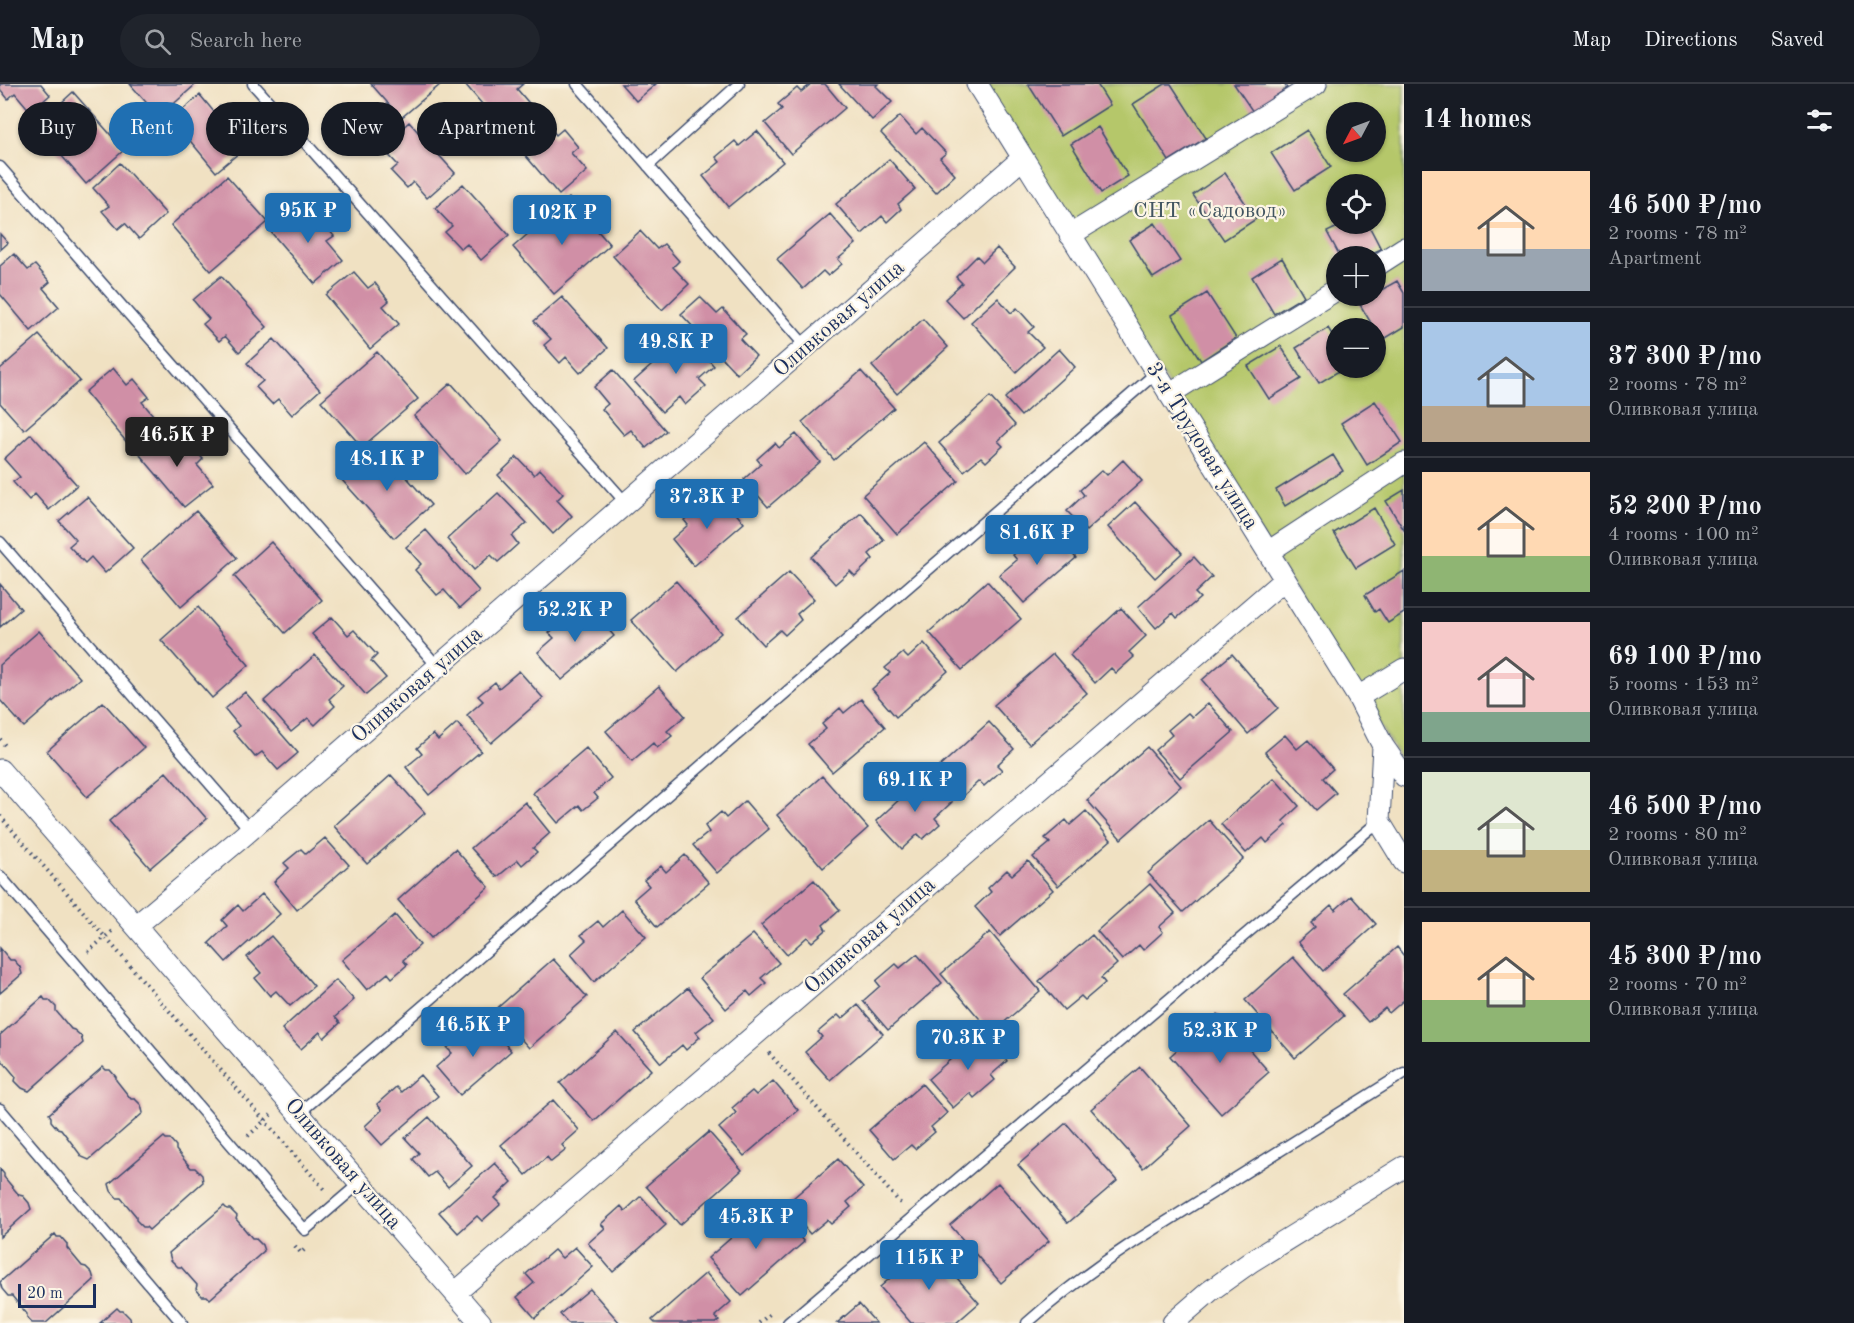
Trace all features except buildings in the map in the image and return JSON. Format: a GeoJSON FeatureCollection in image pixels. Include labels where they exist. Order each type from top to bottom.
{"type":"FeatureCollection","features":[{"type":"Feature","properties":{"kind":"street","name":"3-я Трудовая улица"},"geometry":{"type":"LineString","coordinates":[[976,84],[1358,697],[1383,746],[1404,776]]}},
{"type":"Feature","properties":{"kind":"street"},"geometry":{"type":"LineString","coordinates":[[1070,234],[1316,84]]}},
{"type":"Feature","properties":{"kind":"street","name":"Оливковая улица"},"geometry":{"type":"LineString","coordinates":[[136,926],[807,348],[1023,158]]}},
{"type":"Feature","properties":{"kind":"street"},"geometry":{"type":"LineString","coordinates":[[1386,260],[1404,248]]}},
{"type":"Feature","properties":{"kind":"street"},"geometry":{"type":"LineString","coordinates":[[1169,394],[1326,296]]}},
{"type":"Feature","properties":{"kind":"street"},"geometry":{"type":"LineString","coordinates":[[1268,552],[1404,463]]}},
{"type":"Feature","properties":{"kind":"street","name":"Оливковая улица"},"geometry":{"type":"LineString","coordinates":[[455,1293],[1285,579]]}},
{"type":"Feature","properties":{"kind":"street"},"geometry":{"type":"LineString","coordinates":[[1358,697],[1404,669]]}},
{"type":"Feature","properties":{"kind":"street"},"geometry":{"type":"LineString","coordinates":[[1383,746],[1379,821],[1404,862]]}},
{"type":"Feature","properties":{"kind":"street","name":"Оливковая улица"},"geometry":{"type":"LineString","coordinates":[[0,770],[481,1323]]}},
{"type":"Feature","properties":{"kind":"street"},"geometry":{"type":"LineString","coordinates":[[1173,1323],[1210,1291],[1252,1261],[1404,1167]]}},
{"type":"Feature","properties":{"kind":"lane"},"geometry":{"type":"LineString","coordinates":[[254,84],[626,503]]}},
{"type":"Feature","properties":{"kind":"lane"},"geometry":{"type":"LineString","coordinates":[[577,84],[807,348]]}},
{"type":"Feature","properties":{"kind":"lane"},"geometry":{"type":"LineString","coordinates":[[648,166],[739,84]]}},
{"type":"Feature","properties":{"kind":"lane"},"geometry":{"type":"LineString","coordinates":[[0,167],[438,667]]}},
{"type":"Feature","properties":{"kind":"lane"},"geometry":{"type":"LineString","coordinates":[[299,1113],[1156,373]]}},
{"type":"Feature","properties":{"kind":"lane"},"geometry":{"type":"LineString","coordinates":[[0,542],[250,830]]}},
{"type":"Feature","properties":{"kind":"lane"},"geometry":{"type":"LineString","coordinates":[[788,1323],[1379,821]]}},
{"type":"Feature","properties":{"kind":"lane"},"geometry":{"type":"LineString","coordinates":[[0,876],[305,1230],[360,1183]]}},
{"type":"Feature","properties":{"kind":"lane"},"geometry":{"type":"LineString","coordinates":[[1027,1323],[1055,1299],[1134,1242],[1404,1073]]}},
{"type":"Feature","properties":{"kind":"lane"},"geometry":{"type":"LineString","coordinates":[[0,1109],[182,1323]]}},
{"type":"Feature","properties":{"kind":"path"},"geometry":{"type":"LineString","coordinates":[[0,739],[7,748]]}},
{"type":"Feature","properties":{"kind":"path"},"geometry":{"type":"LineString","coordinates":[[0,816],[337,1203]]}},
{"type":"Feature","properties":{"kind":"path"},"geometry":{"type":"LineString","coordinates":[[754,1036],[912,1217]]}},
{"type":"Feature","properties":{"kind":"green space","name":"СНТ «Садовод»"},"geometry":{"type":"Polygon","coordinates":[[[982,84],[1404,84],[1404,765],[982,84]]]}}]}
